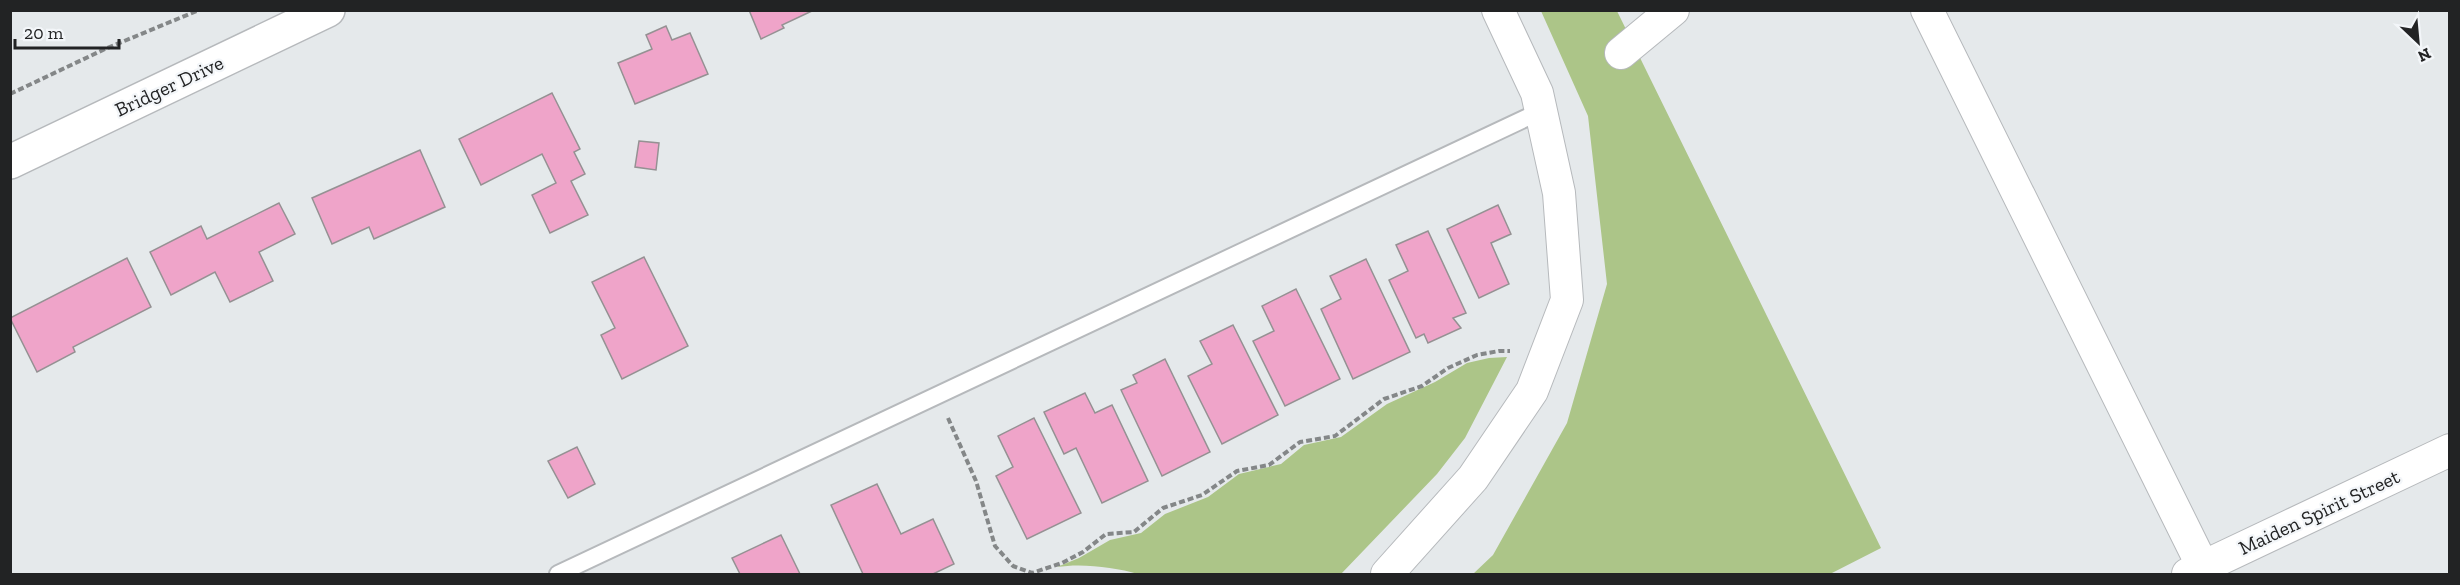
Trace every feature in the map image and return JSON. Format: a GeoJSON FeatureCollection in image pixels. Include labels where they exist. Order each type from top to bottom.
{"type":"FeatureCollection","features":[{"type":"Feature","properties":{"kind":"main road","name":"Bridger Drive"},"geometry":{"type":"LineString","coordinates":[[10,162],[327,10]]}},
{"type":"Feature","properties":{"kind":"street"},"geometry":{"type":"LineString","coordinates":[[1387,574],[1473,478],[1532,391],[1568,300],[1559,193],[1537,93],[1498,10]]}},
{"type":"Feature","properties":{"kind":"street"},"geometry":{"type":"LineString","coordinates":[[1621,53],[1673,10]]}},
{"type":"Feature","properties":{"kind":"street"},"geometry":{"type":"LineString","coordinates":[[1927,10],[2196,571]]}},
{"type":"Feature","properties":{"kind":"street","name":"Maiden Spirit Street"},"geometry":{"type":"LineString","coordinates":[[2196,571],[2450,450]]}},
{"type":"Feature","properties":{"kind":"lane"},"geometry":{"type":"LineString","coordinates":[[558,574],[1541,111]]}},
{"type":"Feature","properties":{"kind":"path"},"geometry":{"type":"LineString","coordinates":[[10,94],[105,49],[199,10]]}},
{"type":"Feature","properties":{"kind":"path"},"geometry":{"type":"LineString","coordinates":[[938,395],[976,481],[995,546],[1013,566],[1032,573],[1062,563],[1083,552],[1106,534],[1134,532],[1163,508],[1202,495],[1237,471],[1269,465],[1300,442],[1335,436],[1384,399],[1422,386],[1448,368],[1477,356],[1510,351]]}},
{"type":"Feature","properties":{"kind":"green space"},"geometry":{"type":"Polygon","coordinates":[[[1541,11],[1617,11],[1881,548],[1830,574],[1473,574],[1493,555],[1567,423],[1607,284],[1588,116],[1541,11]]]}},
{"type":"Feature","properties":{"kind":"green space"},"geometry":{"type":"Polygon","coordinates":[[[1507,357],[1465,438],[1437,474],[1341,574],[1138,574],[1098,566],[1057,567],[1079,558],[1110,540],[1141,533],[1165,514],[1208,497],[1239,474],[1281,464],[1304,445],[1341,437],[1387,404],[1435,382],[1467,363],[1507,357]]]}},
{"type":"Feature","properties":{"kind":"building"},"geometry":{"type":"Polygon","coordinates":[[[749,10],[814,10],[782,25],[784,28],[761,39],[749,10]]]}},
{"type":"Feature","properties":{"kind":"building"},"geometry":{"type":"Polygon","coordinates":[[[666,26],[672,40],[690,33],[708,74],[635,104],[618,63],[652,49],[646,35],[666,26]]]}},
{"type":"Feature","properties":{"kind":"building"},"geometry":{"type":"Polygon","coordinates":[[[552,93],[580,149],[574,152],[585,174],[571,181],[588,215],[550,233],[532,195],[556,183],[542,154],[481,185],[459,139],[552,93]]]}},
{"type":"Feature","properties":{"kind":"building"},"geometry":{"type":"Polygon","coordinates":[[[639,141],[659,143],[656,170],[635,167],[639,141]]]}},
{"type":"Feature","properties":{"kind":"building"},"geometry":{"type":"Polygon","coordinates":[[[420,150],[445,207],[374,239],[369,227],[332,244],[312,198],[420,150]]]}},
{"type":"Feature","properties":{"kind":"building"},"geometry":{"type":"Polygon","coordinates":[[[279,203],[295,234],[259,252],[273,281],[230,302],[215,272],[171,295],[150,252],[201,226],[207,239],[279,203]]]}},
{"type":"Feature","properties":{"kind":"building"},"geometry":{"type":"Polygon","coordinates":[[[1498,205],[1511,234],[1491,243],[1509,284],[1479,298],[1447,229],[1498,205]]]}},
{"type":"Feature","properties":{"kind":"building"},"geometry":{"type":"Polygon","coordinates":[[[1428,231],[1466,313],[1453,318],[1461,328],[1428,343],[1424,334],[1416,338],[1389,280],[1408,271],[1396,245],[1428,231]]]}},
{"type":"Feature","properties":{"kind":"building"},"geometry":{"type":"Polygon","coordinates":[[[644,257],[688,346],[622,379],[601,335],[615,328],[592,282],[644,257]]]}},
{"type":"Feature","properties":{"kind":"building"},"geometry":{"type":"Polygon","coordinates":[[[127,258],[151,307],[73,347],[75,352],[37,372],[10,318],[127,258]]]}},
{"type":"Feature","properties":{"kind":"building"},"geometry":{"type":"Polygon","coordinates":[[[1366,259],[1410,352],[1353,379],[1321,309],[1341,299],[1330,276],[1366,259]]]}},
{"type":"Feature","properties":{"kind":"building"},"geometry":{"type":"Polygon","coordinates":[[[1296,289],[1340,379],[1285,406],[1253,341],[1274,331],[1262,306],[1296,289]]]}},
{"type":"Feature","properties":{"kind":"building"},"geometry":{"type":"Polygon","coordinates":[[[1233,325],[1278,415],[1222,444],[1188,376],[1212,364],[1200,341],[1233,325]]]}},
{"type":"Feature","properties":{"kind":"building"},"geometry":{"type":"Polygon","coordinates":[[[1165,359],[1210,452],[1162,476],[1121,390],[1137,383],[1133,375],[1165,359]]]}},
{"type":"Feature","properties":{"kind":"building"},"geometry":{"type":"Polygon","coordinates":[[[1085,393],[1095,413],[1112,405],[1148,481],[1102,503],[1076,448],[1064,454],[1044,412],[1085,393]]]}},
{"type":"Feature","properties":{"kind":"building"},"geometry":{"type":"Polygon","coordinates":[[[1034,418],[1081,513],[1027,539],[996,476],[1013,467],[998,436],[1034,418]]]}},
{"type":"Feature","properties":{"kind":"building"},"geometry":{"type":"Polygon","coordinates":[[[577,447],[595,484],[568,498],[548,461],[577,447]]]}},
{"type":"Feature","properties":{"kind":"building"},"geometry":{"type":"Polygon","coordinates":[[[877,484],[901,534],[933,519],[954,564],[933,574],[863,574],[831,505],[877,484]]]}},
{"type":"Feature","properties":{"kind":"building"},"geometry":{"type":"Polygon","coordinates":[[[781,535],[800,574],[740,574],[732,558],[781,535]]]}}]}
